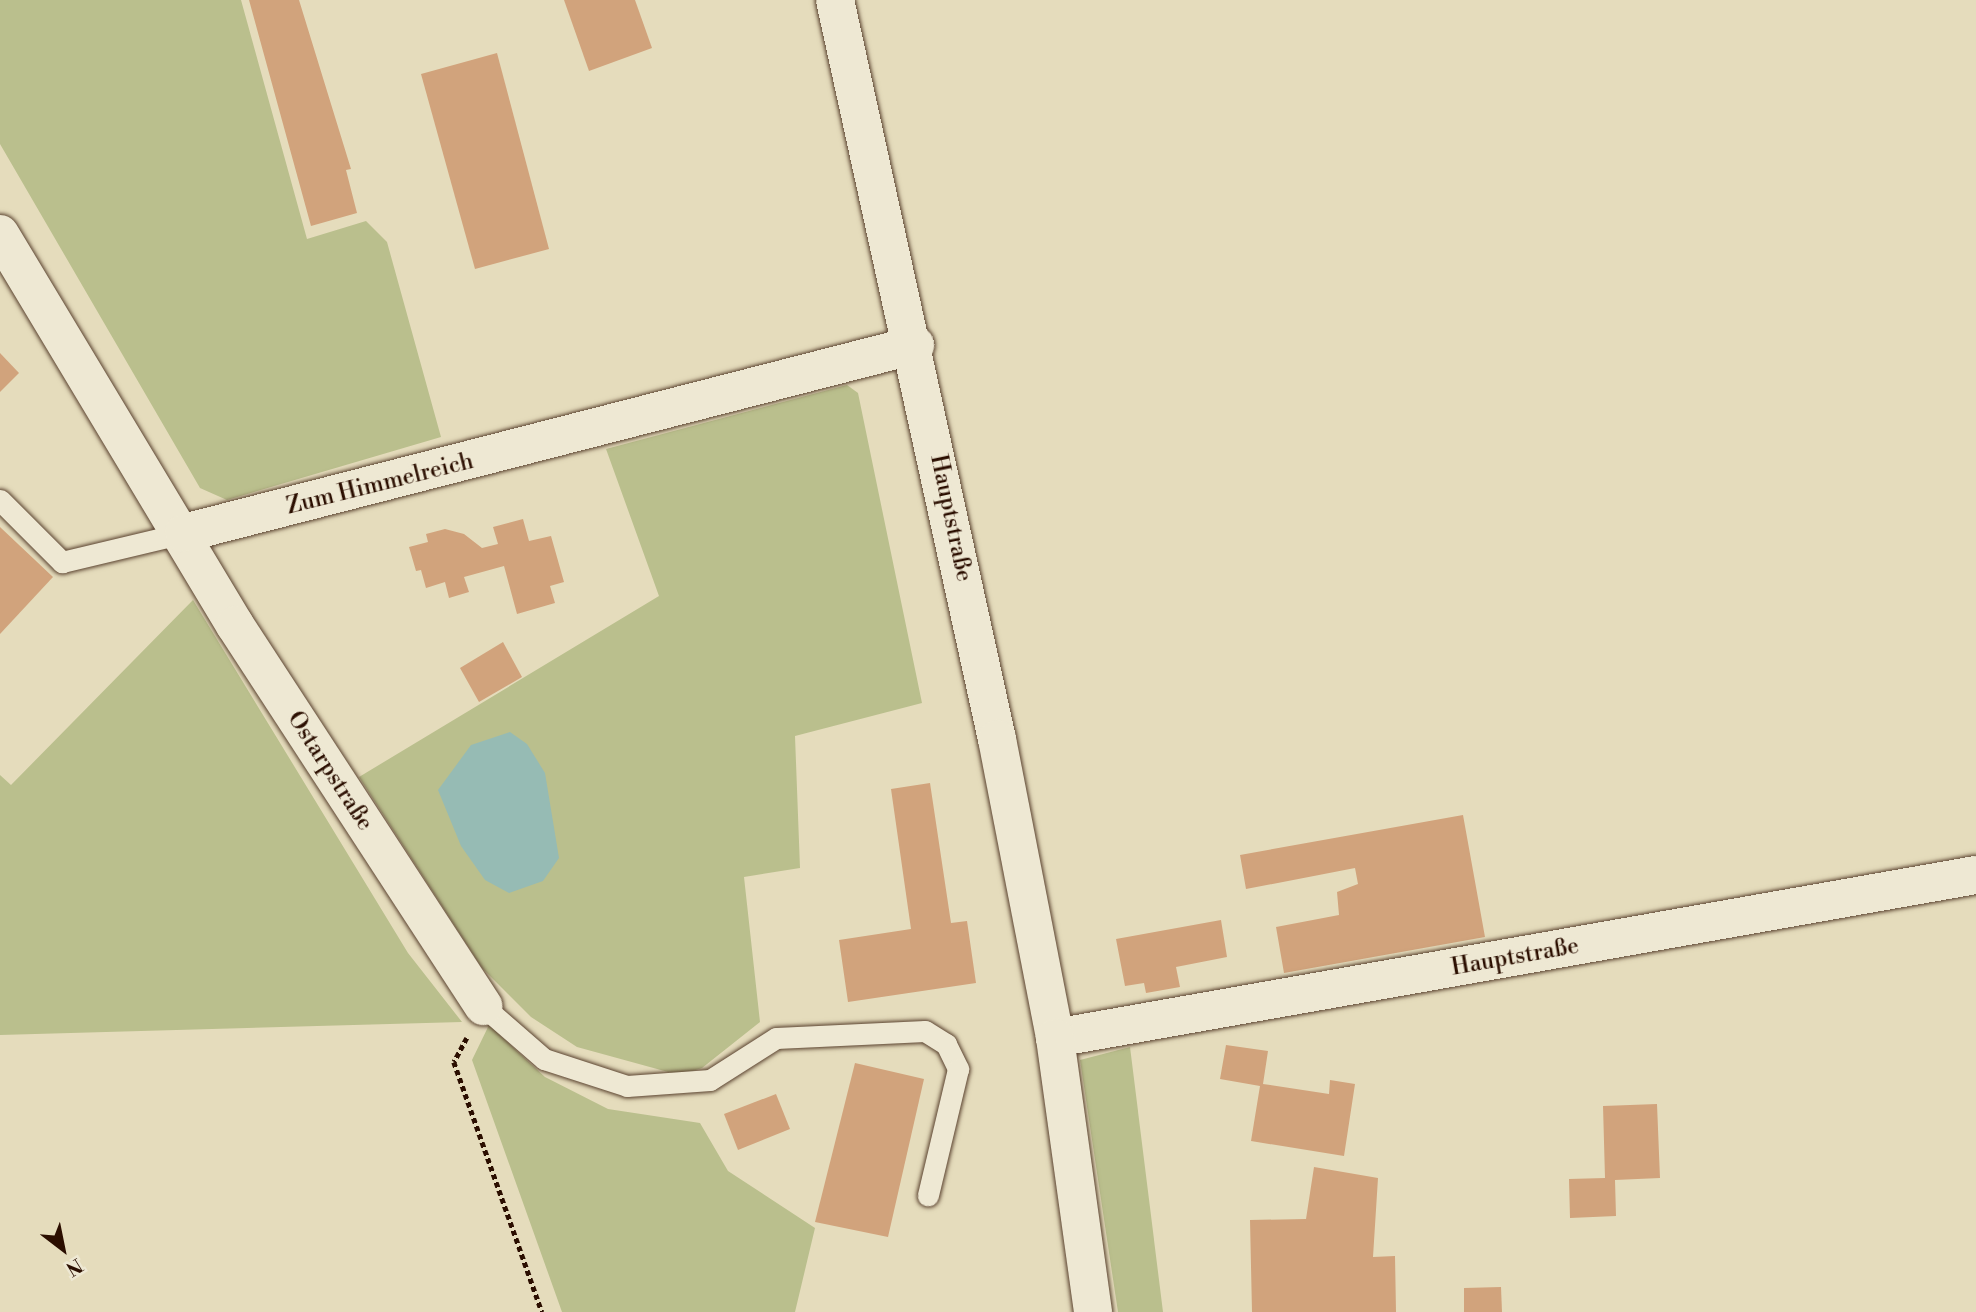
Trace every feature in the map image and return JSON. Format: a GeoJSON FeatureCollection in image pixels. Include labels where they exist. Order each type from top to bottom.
{"type":"FeatureCollection","features":[{"type":"Feature","properties":{"kind":"street","name":"Hauptstraße"},"geometry":{"type":"LineString","coordinates":[[835,0],[915,345],[1055,1038],[1093,1312]]}},
{"type":"Feature","properties":{"kind":"street"},"geometry":{"type":"LineString","coordinates":[[0,234],[184,533]]}},
{"type":"Feature","properties":{"kind":"street","name":"Zum Himmelreich"},"geometry":{"type":"LineString","coordinates":[[184,533],[915,345]]}},
{"type":"Feature","properties":{"kind":"street","name":"Ostarpstraße"},"geometry":{"type":"LineString","coordinates":[[184,533],[234,625],[483,1006]]}},
{"type":"Feature","properties":{"kind":"street","name":"Hauptstraße"},"geometry":{"type":"LineString","coordinates":[[1055,1038],[1976,875]]}},
{"type":"Feature","properties":{"kind":"lane"},"geometry":{"type":"LineString","coordinates":[[0,500],[62,562],[184,533]]}},
{"type":"Feature","properties":{"kind":"lane"},"geometry":{"type":"LineString","coordinates":[[483,1006],[544,1059],[627,1086],[710,1080],[776,1038],[925,1031],[946,1044],[958,1069],[928,1195]]}},
{"type":"Feature","properties":{"kind":"path"},"geometry":{"type":"LineString","coordinates":[[483,1006],[454,1062],[542,1312]]}},
{"type":"Feature","properties":{"kind":"green space"},"geometry":{"type":"Polygon","coordinates":[[[0,0],[241,0],[307,239],[366,221],[387,242],[441,437],[227,500],[200,488],[0,144],[0,0]]]}},
{"type":"Feature","properties":{"kind":"green space"},"geometry":{"type":"Polygon","coordinates":[[[847,385],[858,393],[922,703],[795,736],[800,868],[744,877],[760,1022],[702,1068],[679,1075],[577,1047],[531,1017],[482,968],[359,777],[659,596],[606,449],[847,385]]]}},
{"type":"Feature","properties":{"kind":"green space"},"geometry":{"type":"Polygon","coordinates":[[[193,600],[408,953],[462,1022],[0,1035],[0,775],[11,785],[193,600]]]}},
{"type":"Feature","properties":{"kind":"green space"},"geometry":{"type":"Polygon","coordinates":[[[489,1025],[545,1077],[608,1109],[700,1123],[728,1171],[815,1228],[795,1312],[562,1312],[472,1060],[489,1025]]]}},
{"type":"Feature","properties":{"kind":"green space"},"geometry":{"type":"Polygon","coordinates":[[[1130,1047],[1163,1312],[1118,1312],[1080,1060],[1130,1047]]]}},
{"type":"Feature","properties":{"kind":"water"},"geometry":{"type":"Polygon","coordinates":[[[510,732],[527,744],[545,773],[559,858],[543,881],[509,893],[485,880],[461,846],[438,790],[471,745],[510,732]]]}},
{"type":"Feature","properties":{"kind":"building"},"geometry":{"type":"Polygon","coordinates":[[[249,0],[299,0],[351,169],[346,170],[357,213],[311,226],[249,0]]]}},
{"type":"Feature","properties":{"kind":"building"},"geometry":{"type":"Polygon","coordinates":[[[564,0],[635,0],[652,48],[589,71],[564,0]]]}},
{"type":"Feature","properties":{"kind":"building"},"geometry":{"type":"Polygon","coordinates":[[[497,53],[549,249],[475,269],[421,74],[497,53]]]}},
{"type":"Feature","properties":{"kind":"building"},"geometry":{"type":"Polygon","coordinates":[[[0,353],[19,373],[0,392],[0,353]]]}},
{"type":"Feature","properties":{"kind":"building"},"geometry":{"type":"Polygon","coordinates":[[[523,519],[529,541],[551,536],[564,582],[550,586],[555,603],[517,614],[504,566],[464,577],[469,592],[449,598],[445,582],[426,588],[421,570],[416,571],[409,547],[428,542],[426,534],[445,529],[464,534],[482,548],[498,544],[493,527],[523,519]]]}},
{"type":"Feature","properties":{"kind":"building"},"geometry":{"type":"Polygon","coordinates":[[[0,527],[53,577],[0,634],[0,527]]]}},
{"type":"Feature","properties":{"kind":"building"},"geometry":{"type":"Polygon","coordinates":[[[503,642],[522,677],[479,702],[460,668],[503,642]]]}},
{"type":"Feature","properties":{"kind":"building"},"geometry":{"type":"Polygon","coordinates":[[[930,783],[951,923],[967,921],[976,983],[848,1002],[839,940],[911,929],[891,789],[930,783]]]}},
{"type":"Feature","properties":{"kind":"building"},"geometry":{"type":"Polygon","coordinates":[[[1463,815],[1485,937],[1284,973],[1276,927],[1339,915],[1337,892],[1358,884],[1355,868],[1246,889],[1240,855],[1463,815]]]}},
{"type":"Feature","properties":{"kind":"building"},"geometry":{"type":"Polygon","coordinates":[[[1221,920],[1227,957],[1176,967],[1180,987],[1146,993],[1144,983],[1125,986],[1116,939],[1221,920]]]}},
{"type":"Feature","properties":{"kind":"building"},"geometry":{"type":"Polygon","coordinates":[[[1226,1045],[1268,1051],[1263,1084],[1329,1094],[1330,1080],[1355,1084],[1344,1156],[1251,1141],[1260,1086],[1220,1079],[1226,1045]]]}},
{"type":"Feature","properties":{"kind":"building"},"geometry":{"type":"Polygon","coordinates":[[[855,1063],[924,1079],[888,1237],[815,1222],[855,1063]]]}},
{"type":"Feature","properties":{"kind":"building"},"geometry":{"type":"Polygon","coordinates":[[[776,1094],[790,1129],[738,1150],[724,1114],[776,1094]]]}},
{"type":"Feature","properties":{"kind":"building"},"geometry":{"type":"Polygon","coordinates":[[[1657,1104],[1660,1178],[1615,1180],[1616,1216],[1570,1218],[1569,1179],[1605,1178],[1603,1106],[1657,1104]]]}},
{"type":"Feature","properties":{"kind":"building"},"geometry":{"type":"Polygon","coordinates":[[[1314,1167],[1378,1178],[1373,1257],[1395,1256],[1396,1312],[1252,1312],[1250,1220],[1306,1219],[1314,1167]]]}},
{"type":"Feature","properties":{"kind":"building"},"geometry":{"type":"Polygon","coordinates":[[[1501,1287],[1502,1312],[1464,1312],[1464,1288],[1501,1287]]]}}]}
